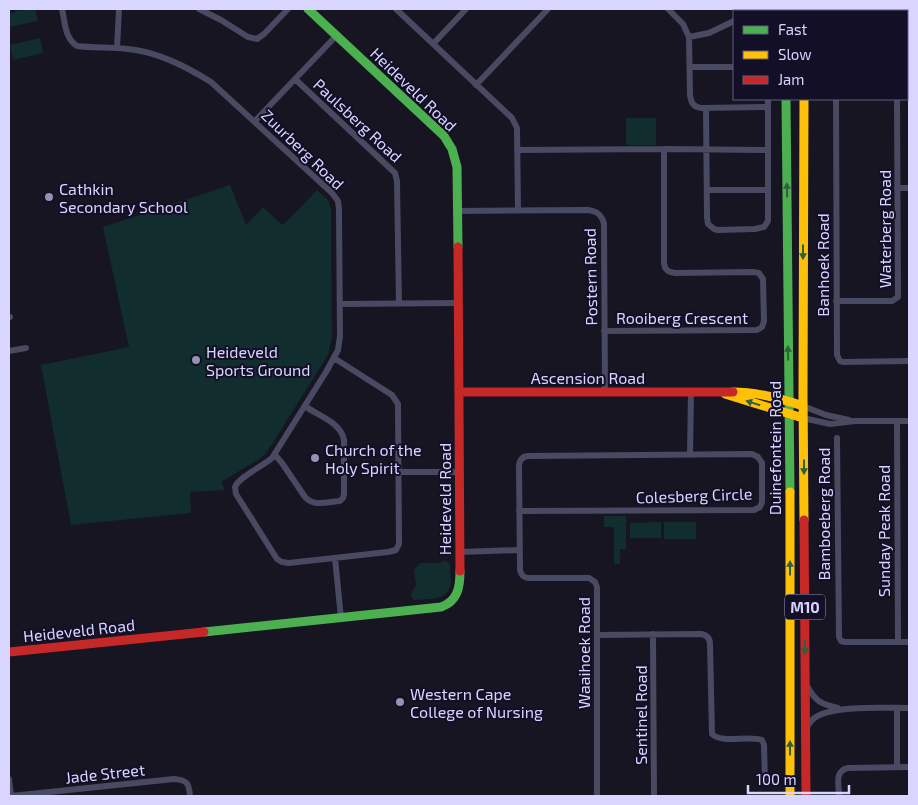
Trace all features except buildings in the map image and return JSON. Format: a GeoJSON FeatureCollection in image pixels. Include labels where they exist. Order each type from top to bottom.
{"type":"FeatureCollection","features":[{"type":"Feature","properties":{"kind":"street","name":"Zuurberg Road"},"geometry":{"type":"LineString","coordinates":[[62,9],[69,39],[77,46],[129,49],[152,54],[178,63],[211,82],[332,193],[338,201],[340,304],[338,350],[272,458],[239,481],[234,487],[236,494],[279,561],[289,563],[335,558]]}},
{"type":"Feature","properties":{"kind":"street"},"geometry":{"type":"LineString","coordinates":[[116,48],[119,9]]}},
{"type":"Feature","properties":{"kind":"street"},"geometry":{"type":"LineString","coordinates":[[199,9],[248,37],[256,38],[264,34],[288,9]]}},
{"type":"Feature","properties":{"kind":"street"},"geometry":{"type":"LineString","coordinates":[[396,9],[512,118],[517,128],[518,210]]}},
{"type":"Feature","properties":{"kind":"street"},"geometry":{"type":"LineString","coordinates":[[433,44],[466,9]]}},
{"type":"Feature","properties":{"kind":"street"},"geometry":{"type":"LineString","coordinates":[[476,85],[548,9]]}},
{"type":"Feature","properties":{"kind":"street","name":"Heideveld Road"},"geometry":{"type":"LineString","coordinates":[[9,652],[441,607],[448,605],[456,598],[459,591],[460,552],[458,211],[457,163],[455,154],[444,136],[336,36],[313,10]]}},
{"type":"Feature","properties":{"kind":"street"},"geometry":{"type":"LineString","coordinates":[[672,10],[685,27],[689,38],[690,94],[692,103],[697,107],[706,108],[768,107]]}},
{"type":"Feature","properties":{"kind":"street"},"geometry":{"type":"LineString","coordinates":[[689,38],[704,34],[733,21]]}},
{"type":"Feature","properties":{"kind":"street"},"geometry":{"type":"LineString","coordinates":[[255,121],[336,36]]}},
{"type":"Feature","properties":{"kind":"street"},"geometry":{"type":"LineString","coordinates":[[690,68],[733,67]]}},
{"type":"Feature","properties":{"kind":"street","name":"Paulsberg Road"},"geometry":{"type":"LineString","coordinates":[[295,79],[395,174],[397,180],[399,304]]}},
{"type":"Feature","properties":{"kind":"street"},"geometry":{"type":"LineString","coordinates":[[706,108],[707,222],[710,227],[718,230],[755,230],[764,227],[768,221],[768,100]]}},
{"type":"Feature","properties":{"kind":"street","name":"Duinefontein Road"},"geometry":{"type":"LineString","coordinates":[[786,100],[790,414],[790,796]]}},
{"type":"Feature","properties":{"kind":"street","name":"Duinefontein Road"},"geometry":{"type":"LineString","coordinates":[[804,100],[803,406],[806,796]]}},
{"type":"Feature","properties":{"kind":"street","name":"Banhoek Road"},"geometry":{"type":"LineString","coordinates":[[836,100],[836,351],[838,358],[843,362],[909,361]]}},
{"type":"Feature","properties":{"kind":"street","name":"Waterberg Road"},"geometry":{"type":"LineString","coordinates":[[836,302],[892,301],[898,297],[897,100]]}},
{"type":"Feature","properties":{"kind":"street","name":"Rooiberg Crescent"},"geometry":{"type":"LineString","coordinates":[[604,331],[759,330],[764,321],[763,281],[759,273],[675,273],[666,269],[664,263],[664,149]]}},
{"type":"Feature","properties":{"kind":"street"},"geometry":{"type":"LineString","coordinates":[[517,150],[768,150]]}},
{"type":"Feature","properties":{"kind":"street"},"geometry":{"type":"LineString","coordinates":[[897,188],[909,188]]}},
{"type":"Feature","properties":{"kind":"street"},"geometry":{"type":"LineString","coordinates":[[707,190],[768,190]]}},
{"type":"Feature","properties":{"kind":"street","name":"Postern Road"},"geometry":{"type":"LineString","coordinates":[[458,211],[591,210],[602,218],[604,224],[605,392]]}},
{"type":"Feature","properties":{"kind":"street"},"geometry":{"type":"LineString","coordinates":[[340,304],[458,303]]}},
{"type":"Feature","properties":{"kind":"street"},"geometry":{"type":"LineString","coordinates":[[9,351],[26,348]]}},
{"type":"Feature","properties":{"kind":"street"},"geometry":{"type":"LineString","coordinates":[[334,358],[392,395],[399,408],[399,542],[394,551],[335,558],[342,618]]}},
{"type":"Feature","properties":{"kind":"street","name":"Ascension Road"},"geometry":{"type":"LineString","coordinates":[[459,392],[748,392],[803,406]]}},
{"type":"Feature","properties":{"kind":"street"},"geometry":{"type":"LineString","coordinates":[[690,455],[691,392]]}},
{"type":"Feature","properties":{"kind":"street","name":"Ascension Road"},"geometry":{"type":"LineString","coordinates":[[717,392],[804,418]]}},
{"type":"Feature","properties":{"kind":"street"},"geometry":{"type":"LineString","coordinates":[[274,455],[282,463],[305,497],[311,502],[340,501],[343,498],[344,440],[342,433],[336,425],[305,406]]}},
{"type":"Feature","properties":{"kind":"street"},"geometry":{"type":"LineString","coordinates":[[803,406],[826,416],[855,421]]}},
{"type":"Feature","properties":{"kind":"street"},"geometry":{"type":"LineString","coordinates":[[804,418],[826,424],[855,421],[909,421]]}},
{"type":"Feature","properties":{"kind":"street","name":"Sunday Peak Road"},"geometry":{"type":"LineString","coordinates":[[897,421],[898,642]]}},
{"type":"Feature","properties":{"kind":"street","name":"Bamboeberg Road"},"geometry":{"type":"LineString","coordinates":[[836,438],[839,637],[841,641],[845,642],[909,642]]}},
{"type":"Feature","properties":{"kind":"street","name":"Colesberg Circle"},"geometry":{"type":"LineString","coordinates":[[519,511],[756,510],[761,506],[762,500],[762,465],[758,457],[752,454],[529,456],[522,458]]}},
{"type":"Feature","properties":{"kind":"street","name":"Waaihoek Road"},"geometry":{"type":"LineString","coordinates":[[522,458],[519,465],[520,572],[525,577],[589,578],[597,587],[598,796]]}},
{"type":"Feature","properties":{"kind":"street"},"geometry":{"type":"LineString","coordinates":[[399,472],[459,472]]}},
{"type":"Feature","properties":{"kind":"street"},"geometry":{"type":"LineString","coordinates":[[460,552],[520,550]]}},
{"type":"Feature","properties":{"kind":"street"},"geometry":{"type":"LineString","coordinates":[[596,634],[701,634],[707,636],[710,644],[712,734],[720,738],[755,738],[762,740],[764,745],[765,782]]}},
{"type":"Feature","properties":{"kind":"street","name":"Sentinel Road"},"geometry":{"type":"LineString","coordinates":[[653,634],[654,796]]}},
{"type":"Feature","properties":{"kind":"street"},"geometry":{"type":"LineString","coordinates":[[805,683],[815,699],[821,703],[842,709]]}},
{"type":"Feature","properties":{"kind":"street"},"geometry":{"type":"LineString","coordinates":[[897,708],[897,767]]}},
{"type":"Feature","properties":{"kind":"street"},"geometry":{"type":"LineString","coordinates":[[806,730],[816,716],[842,709],[909,708]]}},
{"type":"Feature","properties":{"kind":"street"},"geometry":{"type":"LineString","coordinates":[[839,796],[839,775],[842,770],[848,768],[909,767]]}},
{"type":"Feature","properties":{"kind":"street"},"geometry":{"type":"LineString","coordinates":[[9,779],[11,796]]}},
{"type":"Feature","properties":{"kind":"street","name":"Jade Street"},"geometry":{"type":"LineString","coordinates":[[11,796],[84,793],[180,779],[189,786],[190,796]]}},
{"type":"Feature","properties":{"kind":"green space"},"geometry":{"type":"Polygon","coordinates":[[[35,9],[38,21],[9,27],[9,13],[35,9]]]}},
{"type":"Feature","properties":{"kind":"green space"},"geometry":{"type":"Polygon","coordinates":[[[40,38],[43,53],[13,60],[10,45],[40,38]]]}},
{"type":"Feature","properties":{"kind":"green space"},"geometry":{"type":"Polygon","coordinates":[[[626,118],[656,118],[656,145],[626,145],[626,118]]]}},
{"type":"Feature","properties":{"kind":"green space","name":"Heideveld Sports Ground"},"geometry":{"type":"Polygon","coordinates":[[[230,185],[246,225],[263,207],[281,224],[284,224],[317,190],[328,200],[331,208],[332,338],[328,355],[267,452],[261,458],[221,482],[225,490],[190,492],[191,513],[71,525],[41,365],[129,347],[103,227],[230,185]]]}},
{"type":"Feature","properties":{"kind":"green space"},"geometry":{"type":"Polygon","coordinates":[[[604,516],[626,516],[626,549],[620,549],[620,564],[614,564],[614,527],[604,527],[604,516]]]}},
{"type":"Feature","properties":{"kind":"green space"},"geometry":{"type":"Polygon","coordinates":[[[661,522],[661,538],[630,538],[630,523],[661,522]]]}},
{"type":"Feature","properties":{"kind":"green space"},"geometry":{"type":"Polygon","coordinates":[[[664,522],[696,522],[696,539],[664,539],[664,522]]]}},
{"type":"Feature","properties":{"kind":"green space"},"geometry":{"type":"Polygon","coordinates":[[[443,561],[448,562],[450,565],[451,582],[448,592],[440,597],[414,600],[411,594],[416,585],[414,570],[420,563],[440,563],[443,561]]]}},
{"type":"Feature","properties":{"kind":"traffic: fast"},"geometry":{"type":"LineString","coordinates":[[308,9],[444,136],[452,149],[457,167],[458,247]]}},
{"type":"Feature","properties":{"kind":"traffic: fast"},"geometry":{"type":"LineString","coordinates":[[786,100],[790,492]]}},
{"type":"Feature","properties":{"kind":"traffic: fast"},"geometry":{"type":"LineString","coordinates":[[204,632],[441,607],[451,601],[457,593],[460,571]]}},
{"type":"Feature","properties":{"kind":"traffic: slow"},"geometry":{"type":"LineString","coordinates":[[804,100],[804,520]]}},
{"type":"Feature","properties":{"kind":"traffic: slow"},"geometry":{"type":"LineString","coordinates":[[733,392],[768,396],[803,406]]}},
{"type":"Feature","properties":{"kind":"traffic: slow"},"geometry":{"type":"LineString","coordinates":[[725,394],[803,418]]}},
{"type":"Feature","properties":{"kind":"traffic: slow"},"geometry":{"type":"LineString","coordinates":[[790,492],[790,796]]}},
{"type":"Feature","properties":{"kind":"traffic: jam"},"geometry":{"type":"LineString","coordinates":[[458,247],[460,571]]}},
{"type":"Feature","properties":{"kind":"traffic: jam"},"geometry":{"type":"LineString","coordinates":[[459,392],[733,392]]}},
{"type":"Feature","properties":{"kind":"traffic: jam"},"geometry":{"type":"LineString","coordinates":[[804,520],[806,796]]}},
{"type":"Feature","properties":{"kind":"traffic: jam"},"geometry":{"type":"LineString","coordinates":[[9,652],[204,632]]}},
{"type":"Feature","properties":{"kind":"place","name":"Cathkin Secondary School"},"geometry":{"type":"Point","coordinates":[49,197]}},
{"type":"Feature","properties":{"kind":"place","name":"Heideveld Sports Ground"},"geometry":{"type":"Point","coordinates":[196,360]}},
{"type":"Feature","properties":{"kind":"place","name":"Church of the Holy Spirit"},"geometry":{"type":"Point","coordinates":[315,458]}},
{"type":"Feature","properties":{"kind":"place","name":"Western Cape College of Nursing"},"geometry":{"type":"Point","coordinates":[400,702]}}]}
